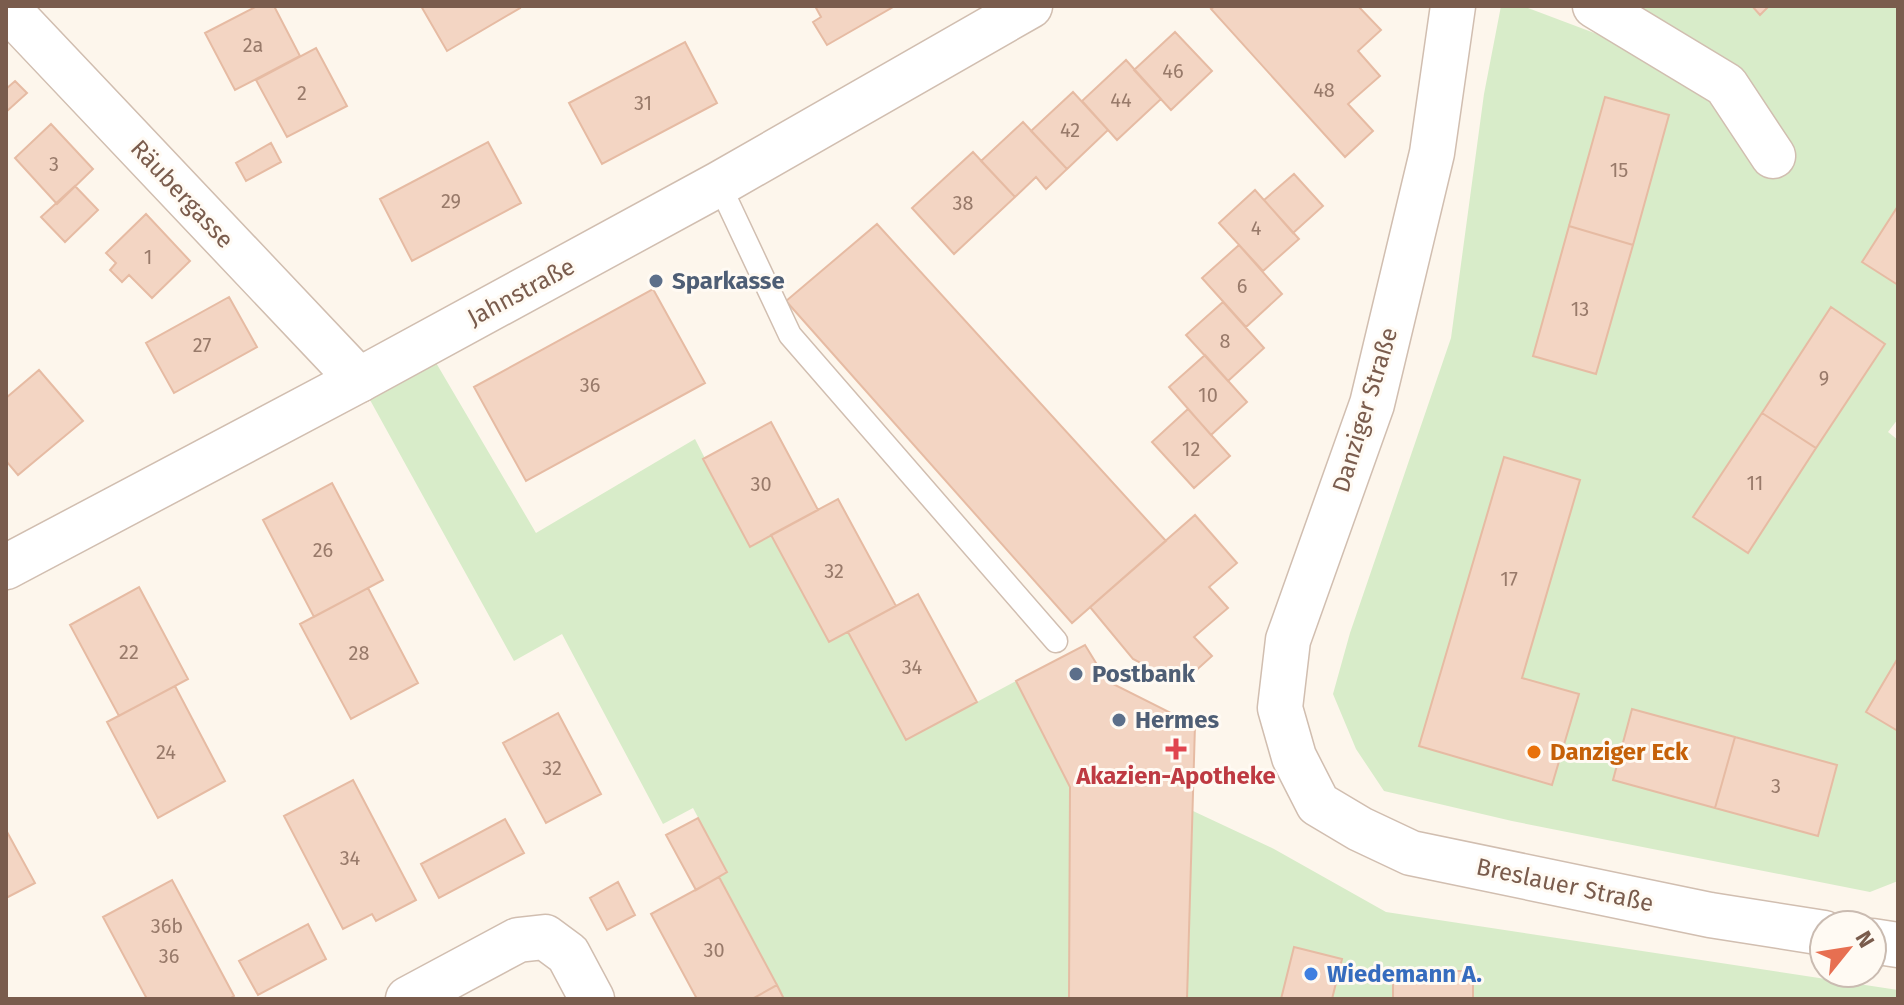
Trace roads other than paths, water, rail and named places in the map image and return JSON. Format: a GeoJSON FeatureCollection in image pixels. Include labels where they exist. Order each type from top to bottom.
{"type":"FeatureCollection","features":[{"type":"Feature","properties":{"kind":"street","name":"Jahnstraße"},"geometry":{"type":"LineString","coordinates":[[6,567],[719,184],[1030,6]]}},
{"type":"Feature","properties":{"kind":"street","name":"Danziger Straße"},"geometry":{"type":"LineString","coordinates":[[1318,804],[1294,757],[1280,708],[1288,640],[1372,404],[1432,153],[1453,6]]}},
{"type":"Feature","properties":{"kind":"street"},"geometry":{"type":"LineString","coordinates":[[1595,6],[1726,85],[1773,156]]}},
{"type":"Feature","properties":{"kind":"street","name":"Räubergasse"},"geometry":{"type":"LineString","coordinates":[[6,7],[359,380]]}},
{"type":"Feature","properties":{"kind":"street","name":"Breslauer Straße"},"geometry":{"type":"LineString","coordinates":[[1318,804],[1360,829],[1411,853],[1694,912],[1808,930]]}},
{"type":"Feature","properties":{"kind":"street"},"geometry":{"type":"LineString","coordinates":[[408,999],[518,940],[545,937],[568,954],[592,999]]}},
{"type":"Feature","properties":{"kind":"lane"},"geometry":{"type":"LineString","coordinates":[[719,184],[790,335],[1056,641]]}},
{"type":"Feature","properties":{"kind":"place","name":"Sparkasse"},"geometry":{"type":"Point","coordinates":[656,281]}},
{"type":"Feature","properties":{"kind":"place","name":"Postbank"},"geometry":{"type":"Point","coordinates":[1076,674]}},
{"type":"Feature","properties":{"kind":"place","name":"Hermes"},"geometry":{"type":"Point","coordinates":[1119,720]}},
{"type":"Feature","properties":{"kind":"place","name":"Akazien-Apotheke"},"geometry":{"type":"Point","coordinates":[1176,749]}},
{"type":"Feature","properties":{"kind":"place","name":"Danziger Eck"},"geometry":{"type":"Point","coordinates":[1534,752]}},
{"type":"Feature","properties":{"kind":"place","name":"Wiedemann A."},"geometry":{"type":"Point","coordinates":[1311,974]}}]}
